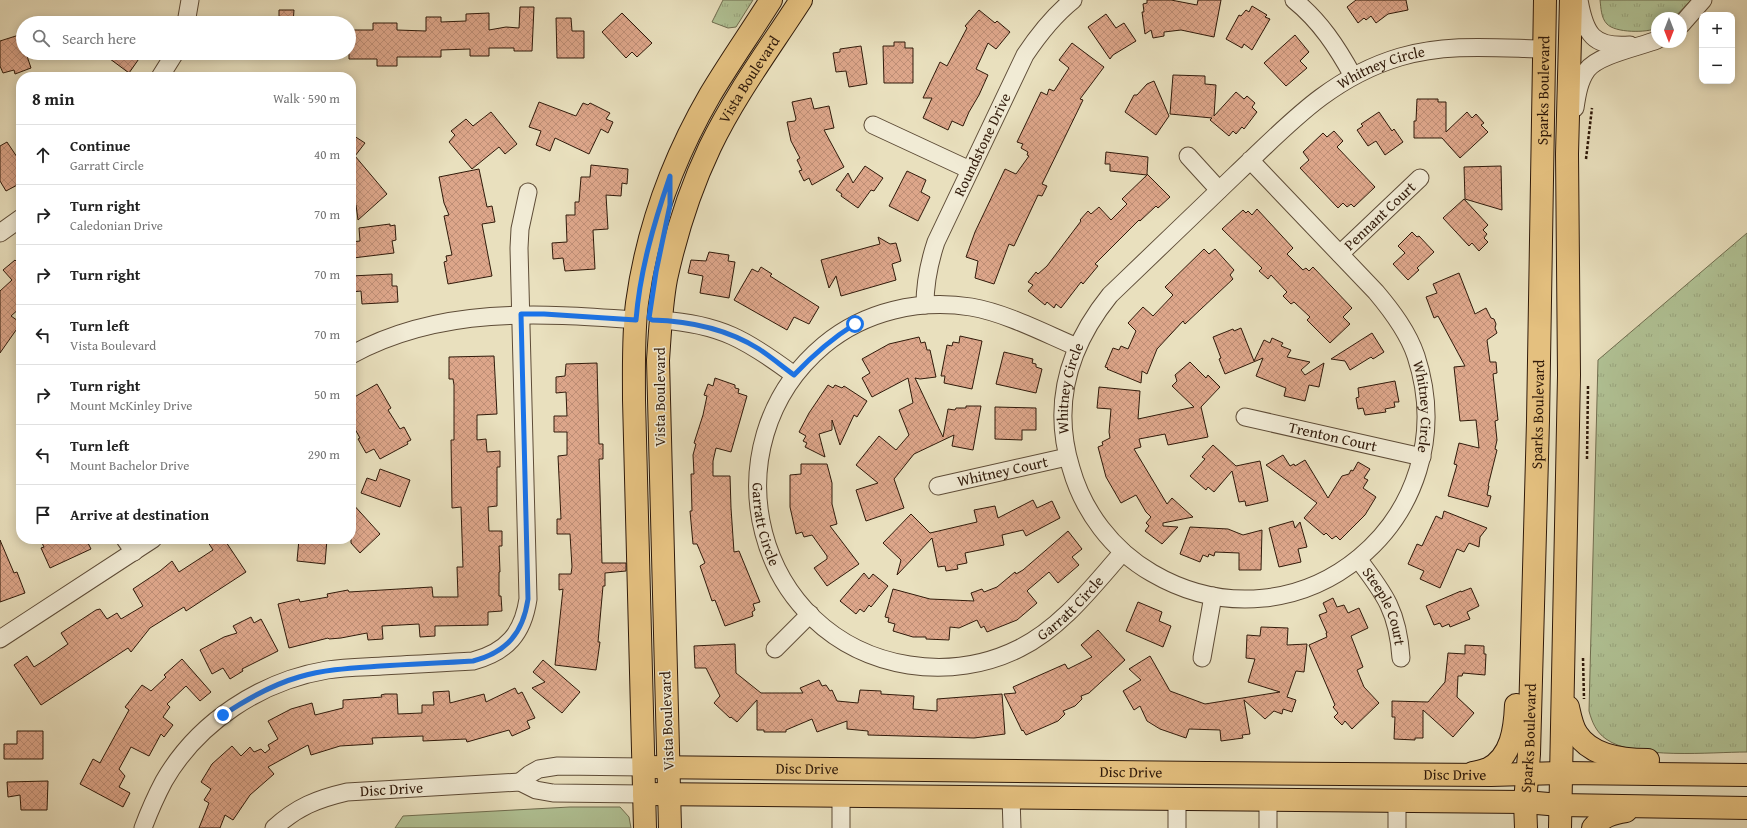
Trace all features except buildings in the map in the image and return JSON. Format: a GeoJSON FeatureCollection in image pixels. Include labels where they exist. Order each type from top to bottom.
{"type":"FeatureCollection","features":[{"type":"Feature","properties":{"kind":"main road","name":"Vista Boulevard"},"geometry":{"type":"LineString","coordinates":[[645,828],[634,415],[634,353],[636,320],[645,257],[656,215],[670,176],[690,132],[710,95],[771,0]]}},
{"type":"Feature","properties":{"kind":"main road","name":"Vista Boulevard"},"geometry":{"type":"LineString","coordinates":[[670,828],[658,367],[661,320],[666,280],[675,241],[686,206],[710,147],[733,105],[801,0]]}},
{"type":"Feature","properties":{"kind":"main road","name":"Sparks Boulevard"},"geometry":{"type":"LineString","coordinates":[[1526,828],[1538,421],[1545,0]]}},
{"type":"Feature","properties":{"kind":"main road"},"geometry":{"type":"LineString","coordinates":[[1558,0],[1556,31],[1553,42],[1544,49],[1552,56],[1556,64],[1555,202],[1569,304]]}},
{"type":"Feature","properties":{"kind":"main road","name":"Sparks Boulevard"},"geometry":{"type":"LineString","coordinates":[[1560,828],[1570,375],[1567,146],[1571,0]]}},
{"type":"Feature","properties":{"kind":"main road"},"geometry":{"type":"LineString","coordinates":[[661,320],[652,320],[649,317],[670,205],[670,176]]}},
{"type":"Feature","properties":{"kind":"main road"},"geometry":{"type":"LineString","coordinates":[[1464,775],[1488,769],[1496,763],[1504,753],[1514,735],[1516,721],[1518,656],[1534,565]]}},
{"type":"Feature","properties":{"kind":"main road"},"geometry":{"type":"LineString","coordinates":[[1563,682],[1570,717],[1576,734],[1588,745],[1601,753],[1632,760],[1707,762],[1747,766]]}},
{"type":"Feature","properties":{"kind":"main road","name":"Disc Drive"},"geometry":{"type":"LineString","coordinates":[[644,767],[1464,775],[1561,773],[1747,775]]}},
{"type":"Feature","properties":{"kind":"main road","name":"Disc Drive"},"geometry":{"type":"LineString","coordinates":[[644,794],[1526,802],[1560,805],[1747,808]]}},
{"type":"Feature","properties":{"kind":"main road"},"geometry":{"type":"LineString","coordinates":[[1593,828],[1601,818],[1615,812],[1678,807]]}},
{"type":"Feature","properties":{"kind":"street"},"geometry":{"type":"LineString","coordinates":[[187,16],[190,0]]}},
{"type":"Feature","properties":{"kind":"street","name":"Roundstone Drive"},"geometry":{"type":"LineString","coordinates":[[925,305],[925,283],[929,261],[936,242],[1025,55],[1039,33],[1057,13],[1073,0]]}},
{"type":"Feature","properties":{"kind":"street"},"geometry":{"type":"LineString","coordinates":[[1294,0],[1320,24],[1336,45],[1353,76]]}},
{"type":"Feature","properties":{"kind":"street"},"geometry":{"type":"LineString","coordinates":[[1579,0],[1583,23],[1587,30],[1597,39],[1609,44],[1624,46],[1650,42]]}},
{"type":"Feature","properties":{"kind":"street"},"geometry":{"type":"LineString","coordinates":[[1687,18],[1702,0]]}},
{"type":"Feature","properties":{"kind":"street"},"geometry":{"type":"LineString","coordinates":[[1567,146],[1578,92],[1582,79],[1588,69],[1596,62],[1650,42]]}},
{"type":"Feature","properties":{"kind":"street","name":"Whitney Circle"},"geometry":{"type":"LineString","coordinates":[[1250,160],[1390,308],[1403,328],[1415,354],[1422,380],[1426,405],[1426,431],[1422,457],[1408,496],[1391,524],[1375,544],[1358,559],[1333,576],[1310,587],[1286,594],[1261,598],[1238,599],[1213,596],[1186,589],[1143,568],[1123,552],[1100,527],[1086,506],[1074,481],[1067,457],[1063,426],[1064,399],[1069,372],[1077,347],[1095,314],[1110,294],[1250,160],[1304,109],[1328,90],[1372,67],[1401,57],[1429,50],[1457,48],[1544,49]]}},
{"type":"Feature","properties":{"kind":"street"},"geometry":{"type":"LineString","coordinates":[[163,72],[171,60]]}},
{"type":"Feature","properties":{"kind":"street"},"geometry":{"type":"LineString","coordinates":[[873,124],[970,170]]}},
{"type":"Feature","properties":{"kind":"street"},"geometry":{"type":"LineString","coordinates":[[1188,156],[1219,190]]}},
{"type":"Feature","properties":{"kind":"street","name":"Pennant Court"},"geometry":{"type":"LineString","coordinates":[[1340,254],[1420,178]]}},
{"type":"Feature","properties":{"kind":"street"},"geometry":{"type":"LineString","coordinates":[[143,828],[165,780],[182,754],[223,715],[246,699],[272,686],[300,676],[328,670],[473,661],[486,657],[500,650],[512,639],[521,626],[526,614],[528,599],[520,229],[528,192]]}},
{"type":"Feature","properties":{"kind":"street"},"geometry":{"type":"LineString","coordinates":[[0,233],[16,222]]}},
{"type":"Feature","properties":{"kind":"street","name":"Garratt Circle"},"geometry":{"type":"LineString","coordinates":[[1077,347],[997,314],[966,306],[925,305],[900,308],[855,324],[834,337],[813,354],[794,375],[780,397],[768,422],[761,448],[757,475],[758,502],[762,529],[770,554],[781,577],[796,599],[829,631],[851,645],[889,660],[922,667],[946,668],[971,665],[996,658],[1020,648],[1043,635],[1074,607],[1123,552]]}},
{"type":"Feature","properties":{"kind":"street"},"geometry":{"type":"LineString","coordinates":[[356,352],[369,345],[398,334],[438,324],[480,317],[544,314],[636,320]]}},
{"type":"Feature","properties":{"kind":"street"},"geometry":{"type":"LineString","coordinates":[[661,320],[714,328],[736,337],[759,349],[794,375]]}},
{"type":"Feature","properties":{"kind":"street","name":"Trenton Court"},"geometry":{"type":"LineString","coordinates":[[1244,417],[1422,457]]}},
{"type":"Feature","properties":{"kind":"street","name":"Whitney Court"},"geometry":{"type":"LineString","coordinates":[[938,486],[1067,457]]}},
{"type":"Feature","properties":{"kind":"street"},"geometry":{"type":"LineString","coordinates":[[0,639],[130,545]]}},
{"type":"Feature","properties":{"kind":"street","name":"Steeple Court"},"geometry":{"type":"LineString","coordinates":[[1358,559],[1376,582],[1390,605],[1400,636],[1401,658]]}},
{"type":"Feature","properties":{"kind":"street"},"geometry":{"type":"LineString","coordinates":[[1202,658],[1213,596]]}},
{"type":"Feature","properties":{"kind":"street"},"geometry":{"type":"LineString","coordinates":[[775,650],[810,614]]}},
{"type":"Feature","properties":{"kind":"street","name":"Disc Drive"},"geometry":{"type":"LineString","coordinates":[[520,782],[539,769],[558,766],[644,767]]}},
{"type":"Feature","properties":{"kind":"street","name":"Disc Drive"},"geometry":{"type":"LineString","coordinates":[[274,828],[287,816],[304,806],[325,797],[347,792],[520,782],[536,790],[553,793],[644,794]]}},
{"type":"Feature","properties":{"kind":"street"},"geometry":{"type":"LineString","coordinates":[[841,796],[841,828]]}},
{"type":"Feature","properties":{"kind":"street"},"geometry":{"type":"LineString","coordinates":[[1011,797],[1012,828]]}},
{"type":"Feature","properties":{"kind":"street"},"geometry":{"type":"LineString","coordinates":[[1177,799],[1177,828]]}},
{"type":"Feature","properties":{"kind":"street"},"geometry":{"type":"LineString","coordinates":[[1268,800],[1268,828]]}},
{"type":"Feature","properties":{"kind":"street"},"geometry":{"type":"LineString","coordinates":[[1397,801],[1397,828]]}},
{"type":"Feature","properties":{"kind":"green space"},"geometry":{"type":"Polygon","coordinates":[[[723,0],[753,0],[736,27],[728,28],[712,22],[723,0]]]}},
{"type":"Feature","properties":{"kind":"green space"},"geometry":{"type":"Polygon","coordinates":[[[1600,0],[1691,0],[1680,12],[1651,12],[1651,30],[1646,31],[1624,31],[1611,27],[1605,22],[1601,10],[1600,0]]]}},
{"type":"Feature","properties":{"kind":"green space"},"geometry":{"type":"Polygon","coordinates":[[[1747,233],[1747,752],[1674,753],[1635,750],[1619,746],[1606,739],[1595,726],[1589,711],[1598,360],[1747,233]]]}},
{"type":"Feature","properties":{"kind":"green space"},"geometry":{"type":"Polygon","coordinates":[[[570,807],[620,807],[629,817],[631,828],[395,828],[403,816],[570,807]]]}},
{"type":"Feature","properties":{"kind":"route"},"geometry":{"type":"LineString","coordinates":[[223,715],[246,699],[272,686],[300,676],[328,670],[349,668],[473,661],[486,657],[500,650],[512,639],[521,626],[526,614],[528,599],[521,314],[636,320],[637,303],[645,257],[656,215],[670,176],[670,205],[656,272],[649,318],[652,320],[675,321],[714,328],[759,349],[794,375],[813,354],[834,337],[855,324]]}}]}
